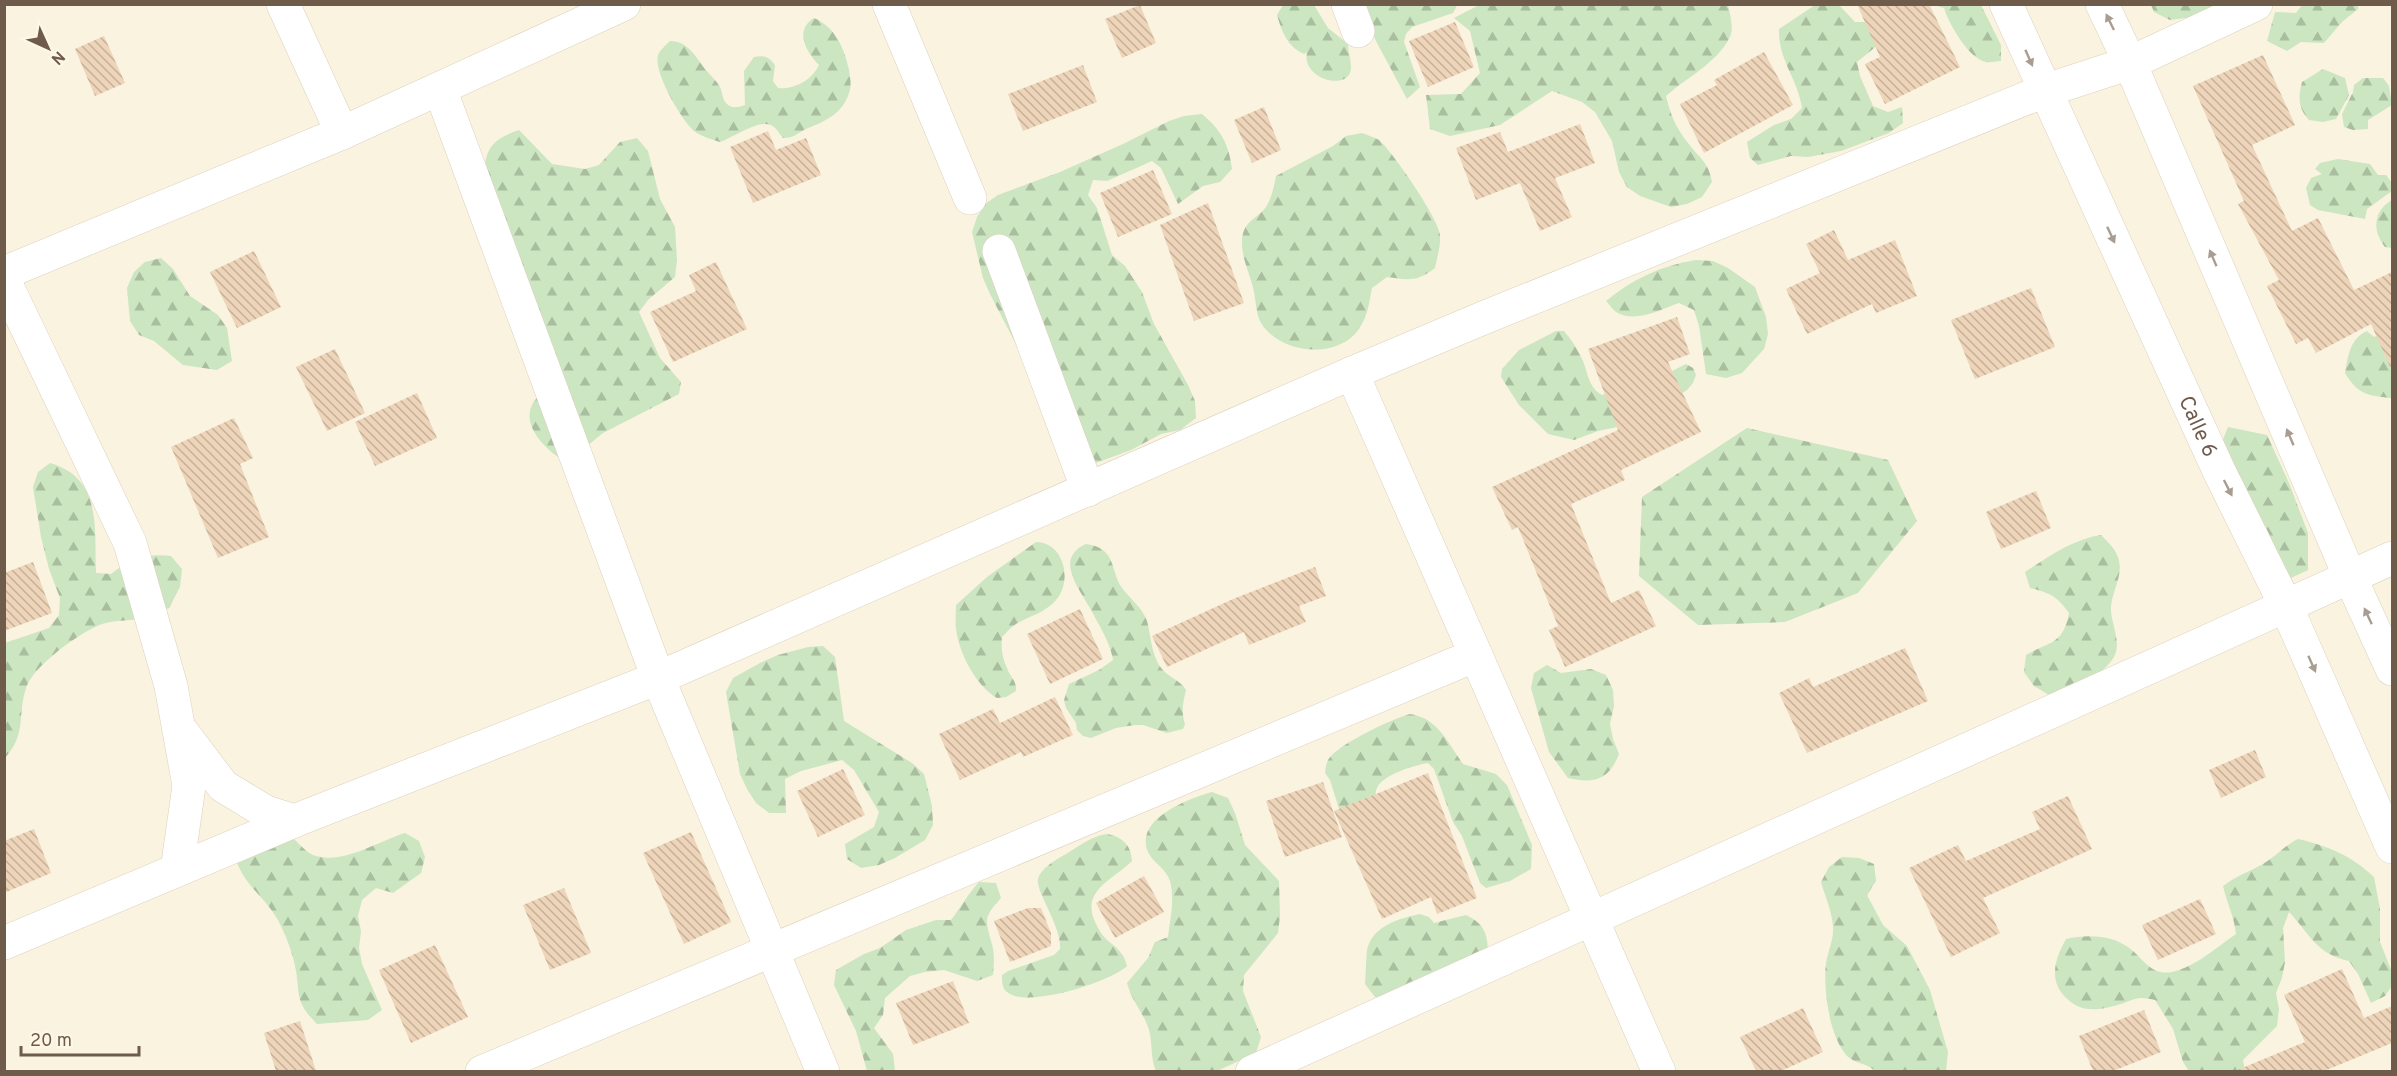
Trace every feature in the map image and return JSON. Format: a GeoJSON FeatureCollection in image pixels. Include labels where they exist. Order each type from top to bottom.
{"type":"FeatureCollection","features":[{"type":"Feature","properties":{"kind":"street"},"geometry":{"type":"LineString","coordinates":[[283,4],[342,133]]}},
{"type":"Feature","properties":{"kind":"street"},"geometry":{"type":"LineString","coordinates":[[4,273],[342,133],[624,4]]}},
{"type":"Feature","properties":{"kind":"street"},"geometry":{"type":"LineString","coordinates":[[889,4],[970,198]]}},
{"type":"Feature","properties":{"kind":"street","name":"Calle 6"},"geometry":{"type":"LineString","coordinates":[[2006,4],[2219,471],[2286,606],[2392,847]]}},
{"type":"Feature","properties":{"kind":"street"},"geometry":{"type":"LineString","coordinates":[[2102,4],[2130,63],[2350,577],[2392,669]]}},
{"type":"Feature","properties":{"kind":"street"},"geometry":{"type":"LineString","coordinates":[[4,943],[294,820],[658,678],[1352,373],[1488,316],[2044,91],[2130,63],[2256,4]]}},
{"type":"Feature","properties":{"kind":"street"},"geometry":{"type":"LineString","coordinates":[[440,89],[658,678],[823,1071]]}},
{"type":"Feature","properties":{"kind":"street"},"geometry":{"type":"LineString","coordinates":[[999,252],[1088,490]]}},
{"type":"Feature","properties":{"kind":"street"},"geometry":{"type":"LineString","coordinates":[[4,280],[130,543],[171,686],[189,786],[177,870]]}},
{"type":"Feature","properties":{"kind":"street"},"geometry":{"type":"LineString","coordinates":[[1352,373],[1659,1071]]}},
{"type":"Feature","properties":{"kind":"street"},"geometry":{"type":"LineString","coordinates":[[1252,1071],[2392,558]]}},
{"type":"Feature","properties":{"kind":"street"},"geometry":{"type":"LineString","coordinates":[[482,1071],[1476,655]]}},
{"type":"Feature","properties":{"kind":"street"},"geometry":{"type":"LineString","coordinates":[[178,726],[223,786],[266,812],[294,820]]}},
{"type":"Feature","properties":{"kind":"green space"},"geometry":{"type":"Polygon","coordinates":[[[1481,4],[1728,5],[1732,29],[1724,46],[1709,62],[1666,96],[1677,126],[1706,165],[1710,175],[1712,182],[1702,197],[1687,204],[1671,207],[1640,196],[1627,187],[1619,172],[1612,141],[1595,112],[1582,102],[1552,91],[1500,125],[1450,136],[1430,129],[1426,95],[1461,94],[1480,73],[1470,31],[1454,18],[1481,4]]]}},
{"type":"Feature","properties":{"kind":"green space"},"geometry":{"type":"Polygon","coordinates":[[[1283,5],[1314,5],[1328,28],[1348,44],[1351,68],[1349,75],[1343,80],[1326,80],[1311,70],[1307,62],[1307,52],[1304,54],[1298,51],[1283,33],[1277,15],[1283,5]]]}},
{"type":"Feature","properties":{"kind":"green space"},"geometry":{"type":"Polygon","coordinates":[[[1360,5],[1457,5],[1453,13],[1412,27],[1406,34],[1404,42],[1420,87],[1407,99],[1376,41],[1360,5]]]}},
{"type":"Feature","properties":{"kind":"green space"},"geometry":{"type":"Polygon","coordinates":[[[1815,5],[1839,5],[1855,22],[1871,22],[1884,40],[1857,62],[1860,76],[1873,106],[1888,112],[1902,107],[1903,123],[1889,133],[1841,151],[1808,157],[1791,156],[1758,165],[1750,158],[1747,142],[1774,125],[1791,119],[1802,108],[1782,50],[1779,29],[1815,5]]]}},
{"type":"Feature","properties":{"kind":"green space"},"geometry":{"type":"Polygon","coordinates":[[[1934,5],[1981,5],[2001,45],[2001,61],[1986,62],[1973,54],[1955,31],[1944,8],[1934,5]]]}},
{"type":"Feature","properties":{"kind":"green space"},"geometry":{"type":"Polygon","coordinates":[[[2151,5],[2240,5],[2224,13],[2170,20],[2154,12],[2151,5]]]}},
{"type":"Feature","properties":{"kind":"green space"},"geometry":{"type":"Polygon","coordinates":[[[2302,5],[2358,5],[2358,9],[2342,22],[2324,43],[2301,42],[2287,51],[2267,41],[2275,12],[2296,13],[2302,5]]]}},
{"type":"Feature","properties":{"kind":"green space"},"geometry":{"type":"Polygon","coordinates":[[[814,18],[833,32],[847,62],[850,90],[843,106],[838,111],[787,138],[783,138],[769,124],[762,124],[720,142],[700,135],[689,126],[676,107],[660,73],[658,55],[670,41],[686,46],[718,84],[725,102],[731,107],[738,107],[745,105],[744,71],[754,57],[766,57],[775,65],[773,81],[778,88],[796,86],[812,75],[819,65],[806,48],[803,35],[808,23],[814,18]]]}},
{"type":"Feature","properties":{"kind":"green space"},"geometry":{"type":"Polygon","coordinates":[[[2323,69],[2345,78],[2349,95],[2336,119],[2323,122],[2309,120],[2301,107],[2300,98],[2302,82],[2323,69]]]}},
{"type":"Feature","properties":{"kind":"green space"},"geometry":{"type":"Polygon","coordinates":[[[2363,78],[2383,78],[2389,86],[2392,105],[2368,120],[2368,129],[2353,130],[2344,127],[2342,114],[2354,85],[2363,78]]]}},
{"type":"Feature","properties":{"kind":"green space"},"geometry":{"type":"Polygon","coordinates":[[[1202,114],[1219,132],[1229,152],[1232,169],[1220,182],[1203,186],[1178,204],[1161,168],[1152,161],[1107,181],[1093,180],[1088,195],[1097,208],[1112,255],[1125,266],[1142,292],[1154,324],[1188,385],[1195,401],[1196,418],[1180,430],[1161,434],[1131,450],[1096,463],[1020,352],[983,278],[972,232],[985,204],[998,195],[1060,172],[1169,121],[1202,114]]]}},
{"type":"Feature","properties":{"kind":"green space"},"geometry":{"type":"Polygon","coordinates":[[[519,130],[552,164],[585,169],[599,165],[620,142],[637,138],[648,151],[660,199],[675,227],[677,260],[675,277],[648,300],[639,312],[660,358],[681,382],[679,394],[603,433],[576,455],[558,457],[540,441],[532,426],[530,411],[534,402],[543,393],[485,176],[486,158],[492,146],[503,137],[519,130]]]}},
{"type":"Feature","properties":{"kind":"green space"},"geometry":{"type":"Polygon","coordinates":[[[1362,133],[1379,140],[1394,157],[1432,215],[1440,235],[1435,268],[1418,278],[1387,277],[1372,288],[1362,324],[1345,342],[1320,349],[1293,346],[1280,341],[1259,319],[1253,286],[1242,249],[1244,230],[1266,207],[1276,176],[1333,146],[1346,136],[1362,133]]]}},
{"type":"Feature","properties":{"kind":"green space"},"geometry":{"type":"Polygon","coordinates":[[[2338,159],[2370,164],[2378,175],[2386,175],[2392,183],[2392,191],[2367,209],[2365,219],[2318,210],[2310,205],[2306,188],[2311,178],[2322,174],[2315,169],[2320,163],[2338,159]]]}},
{"type":"Feature","properties":{"kind":"green space"},"geometry":{"type":"Polygon","coordinates":[[[2392,200],[2392,248],[2385,247],[2381,241],[2376,222],[2381,210],[2392,200]]]}},
{"type":"Feature","properties":{"kind":"green space"},"geometry":{"type":"Polygon","coordinates":[[[161,258],[173,269],[190,296],[218,315],[227,328],[232,361],[217,370],[183,365],[154,341],[139,335],[130,321],[127,288],[134,272],[145,262],[161,258]]]}},
{"type":"Feature","properties":{"kind":"green space"},"geometry":{"type":"Polygon","coordinates":[[[1696,260],[1713,261],[1728,268],[1755,287],[1766,317],[1768,334],[1764,349],[1742,373],[1726,378],[1706,374],[1699,326],[1694,310],[1679,303],[1648,314],[1631,316],[1616,312],[1606,301],[1626,286],[1648,274],[1672,265],[1696,260]]]}},
{"type":"Feature","properties":{"kind":"green space"},"geometry":{"type":"Polygon","coordinates":[[[2392,329],[2392,398],[2365,393],[2355,386],[2345,373],[2353,343],[2367,331],[2374,337],[2392,329]]]}},
{"type":"Feature","properties":{"kind":"green space"},"geometry":{"type":"Polygon","coordinates":[[[1556,331],[1564,331],[1570,338],[1583,361],[1592,385],[1602,395],[1670,372],[1686,364],[1693,368],[1696,375],[1687,390],[1632,424],[1598,431],[1574,440],[1548,434],[1519,405],[1501,377],[1502,369],[1519,350],[1556,331]]]}},
{"type":"Feature","properties":{"kind":"green space"},"geometry":{"type":"Polygon","coordinates":[[[2228,427],[2267,435],[2308,533],[2308,570],[2276,585],[2210,472],[2228,427]]]}},
{"type":"Feature","properties":{"kind":"green space"},"geometry":{"type":"Polygon","coordinates":[[[1747,428],[1888,460],[1917,521],[1858,593],[1785,622],[1698,625],[1639,576],[1642,497],[1747,428]]]}},
{"type":"Feature","properties":{"kind":"green space"},"geometry":{"type":"Polygon","coordinates":[[[50,463],[67,470],[79,480],[87,493],[95,523],[96,573],[111,574],[125,564],[147,556],[171,556],[182,569],[180,587],[169,608],[143,618],[102,624],[70,642],[47,660],[30,679],[26,688],[19,732],[12,749],[5,758],[5,643],[49,628],[59,615],[60,598],[49,569],[41,537],[33,487],[38,472],[50,463]]]}},
{"type":"Feature","properties":{"kind":"green space"},"geometry":{"type":"Polygon","coordinates":[[[2101,535],[2112,546],[2120,567],[2111,605],[2117,649],[2112,660],[2091,678],[2049,695],[2034,686],[2024,672],[2026,655],[2059,637],[2069,613],[2052,596],[2030,588],[2025,572],[2081,540],[2101,535]]]}},
{"type":"Feature","properties":{"kind":"green space"},"geometry":{"type":"Polygon","coordinates":[[[1036,542],[1046,544],[1059,555],[1065,573],[1064,583],[1061,592],[1052,604],[1016,624],[1002,637],[1003,657],[1016,691],[1006,697],[997,698],[982,686],[965,658],[956,629],[956,605],[987,577],[1036,542]]]}},
{"type":"Feature","properties":{"kind":"green space"},"geometry":{"type":"Polygon","coordinates":[[[1086,544],[1096,546],[1108,555],[1122,588],[1145,616],[1159,665],[1186,690],[1183,729],[1167,733],[1143,725],[1135,725],[1116,728],[1091,738],[1083,736],[1077,730],[1076,723],[1066,708],[1064,700],[1069,684],[1099,670],[1113,660],[1107,639],[1072,574],[1070,565],[1072,557],[1086,544]]]}},
{"type":"Feature","properties":{"kind":"green space"},"geometry":{"type":"Polygon","coordinates":[[[823,646],[835,657],[844,721],[912,763],[924,774],[932,806],[933,825],[925,840],[879,865],[861,868],[847,859],[845,844],[874,827],[879,812],[854,770],[842,760],[801,771],[785,779],[786,813],[769,813],[756,803],[740,774],[726,692],[733,678],[778,655],[808,647],[823,646]]]}},
{"type":"Feature","properties":{"kind":"green space"},"geometry":{"type":"Polygon","coordinates":[[[1547,665],[1561,673],[1591,669],[1606,675],[1613,690],[1614,706],[1610,724],[1619,754],[1610,770],[1600,778],[1577,780],[1568,778],[1549,752],[1531,688],[1534,673],[1547,665]]]}},
{"type":"Feature","properties":{"kind":"green space"},"geometry":{"type":"Polygon","coordinates":[[[1410,714],[1420,716],[1435,726],[1463,764],[1496,774],[1507,785],[1532,845],[1531,869],[1510,881],[1486,888],[1480,883],[1462,836],[1453,822],[1434,769],[1428,763],[1407,768],[1385,779],[1376,790],[1379,802],[1340,812],[1330,780],[1325,773],[1329,758],[1337,750],[1357,738],[1410,714]]]}},
{"type":"Feature","properties":{"kind":"green space"},"geometry":{"type":"Polygon","coordinates":[[[1212,792],[1228,798],[1245,845],[1279,881],[1278,933],[1244,975],[1243,991],[1261,1037],[1256,1053],[1217,1071],[1156,1071],[1149,1030],[1127,983],[1148,958],[1155,942],[1168,937],[1171,917],[1170,881],[1150,856],[1146,840],[1156,820],[1166,812],[1212,792]]]}},
{"type":"Feature","properties":{"kind":"green space"},"geometry":{"type":"Polygon","coordinates":[[[288,833],[310,853],[324,858],[348,855],[405,833],[419,841],[425,857],[421,873],[393,893],[376,888],[362,900],[358,916],[361,931],[359,948],[362,964],[382,1010],[368,1020],[317,1024],[309,1016],[299,996],[294,960],[282,927],[238,866],[234,854],[288,833]]]}},
{"type":"Feature","properties":{"kind":"green space"},"geometry":{"type":"Polygon","coordinates":[[[1107,834],[1118,837],[1128,846],[1132,861],[1100,887],[1092,903],[1092,913],[1101,932],[1120,951],[1127,966],[1104,979],[1068,991],[1031,997],[1017,996],[1007,992],[1003,987],[1002,975],[1054,955],[1060,949],[1057,930],[1038,885],[1042,871],[1081,845],[1107,834]]]}},
{"type":"Feature","properties":{"kind":"green space"},"geometry":{"type":"Polygon","coordinates":[[[2298,839],[2339,853],[2357,863],[2374,877],[2380,909],[2380,942],[2392,972],[2392,986],[2385,996],[2371,1003],[2358,974],[2349,961],[2338,958],[2321,948],[2289,912],[2283,928],[2285,962],[2276,993],[2279,1009],[2277,1026],[2243,1060],[2245,1071],[2189,1071],[2183,1062],[2173,1029],[2155,1000],[2139,998],[2115,1006],[2090,1009],[2074,1005],[2061,992],[2055,979],[2055,972],[2057,958],[2066,939],[2092,936],[2110,939],[2126,946],[2147,965],[2162,972],[2176,971],[2200,960],[2236,934],[2223,886],[2266,862],[2298,839]]]}},
{"type":"Feature","properties":{"kind":"green space"},"geometry":{"type":"Polygon","coordinates":[[[1842,857],[1859,858],[1874,864],[1876,881],[1867,895],[1883,925],[1907,946],[1930,990],[1948,1052],[1946,1071],[1875,1071],[1850,1059],[1836,1037],[1825,986],[1826,963],[1833,927],[1821,882],[1829,867],[1842,857]]]}},
{"type":"Feature","properties":{"kind":"green space"},"geometry":{"type":"Polygon","coordinates":[[[979,882],[996,883],[1001,898],[987,918],[994,954],[993,975],[977,981],[944,970],[910,976],[885,998],[883,1015],[874,1028],[893,1054],[895,1071],[867,1071],[856,1031],[834,985],[836,970],[880,948],[906,930],[936,920],[951,920],[979,882]]]}},
{"type":"Feature","properties":{"kind":"green space"},"geometry":{"type":"Polygon","coordinates":[[[1420,914],[1429,917],[1434,923],[1466,915],[1472,918],[1484,931],[1488,955],[1383,998],[1375,997],[1365,984],[1367,950],[1370,942],[1388,924],[1420,914]]]}},
{"type":"Feature","properties":{"kind":"building"},"geometry":{"type":"Polygon","coordinates":[[[1857,4],[1929,4],[1960,67],[1885,104],[1865,64],[1880,57],[1857,4]]]}},
{"type":"Feature","properties":{"kind":"building"},"geometry":{"type":"Polygon","coordinates":[[[1140,5],[1156,43],[1122,58],[1105,19],[1140,5]]]}},
{"type":"Feature","properties":{"kind":"building"},"geometry":{"type":"Polygon","coordinates":[[[1455,22],[1474,67],[1428,87],[1409,41],[1455,22]]]}},
{"type":"Feature","properties":{"kind":"building"},"geometry":{"type":"Polygon","coordinates":[[[104,36],[125,83],[95,96],[75,49],[104,36]]]}},
{"type":"Feature","properties":{"kind":"building"},"geometry":{"type":"Polygon","coordinates":[[[1764,52],[1793,105],[1704,153],[1680,104],[1717,85],[1714,80],[1764,52]]]}},
{"type":"Feature","properties":{"kind":"building"},"geometry":{"type":"Polygon","coordinates":[[[2263,55],[2295,125],[2252,145],[2292,231],[2318,218],[2354,290],[2392,272],[2392,371],[2371,324],[2316,353],[2308,338],[2296,344],[2267,286],[2279,280],[2238,204],[2244,201],[2193,86],[2263,55]]]}},
{"type":"Feature","properties":{"kind":"building"},"geometry":{"type":"Polygon","coordinates":[[[1083,65],[1097,102],[1023,131],[1008,94],[1083,65]]]}},
{"type":"Feature","properties":{"kind":"building"},"geometry":{"type":"Polygon","coordinates":[[[1264,107],[1281,150],[1252,163],[1234,120],[1264,107]]]}},
{"type":"Feature","properties":{"kind":"building"},"geometry":{"type":"Polygon","coordinates":[[[1580,124],[1595,163],[1555,178],[1572,217],[1540,231],[1520,183],[1476,200],[1456,148],[1500,132],[1508,152],[1580,124]]]}},
{"type":"Feature","properties":{"kind":"building"},"geometry":{"type":"Polygon","coordinates":[[[768,131],[776,150],[806,138],[821,175],[753,203],[730,147],[768,131]]]}},
{"type":"Feature","properties":{"kind":"building"},"geometry":{"type":"Polygon","coordinates":[[[1153,170],[1172,214],[1118,237],[1100,193],[1153,170]]]}},
{"type":"Feature","properties":{"kind":"building"},"geometry":{"type":"Polygon","coordinates":[[[1208,203],[1244,303],[1194,321],[1160,225],[1208,203]]]}},
{"type":"Feature","properties":{"kind":"building"},"geometry":{"type":"Polygon","coordinates":[[[1834,230],[1848,260],[1895,240],[1917,296],[1876,313],[1872,304],[1807,334],[1786,289],[1820,273],[1806,244],[1834,230]]]}},
{"type":"Feature","properties":{"kind":"building"},"geometry":{"type":"Polygon","coordinates":[[[254,251],[281,307],[237,328],[210,272],[254,251]]]}},
{"type":"Feature","properties":{"kind":"building"},"geometry":{"type":"Polygon","coordinates":[[[716,262],[747,329],[673,362],[650,312],[696,291],[689,275],[716,262]]]}},
{"type":"Feature","properties":{"kind":"building"},"geometry":{"type":"Polygon","coordinates":[[[2031,288],[2055,347],[1975,379],[1951,320],[2031,288]]]}},
{"type":"Feature","properties":{"kind":"building"},"geometry":{"type":"Polygon","coordinates":[[[1677,317],[1690,354],[1668,362],[1701,432],[1621,470],[1625,480],[1571,504],[1611,603],[1639,590],[1656,626],[1565,667],[1549,630],[1558,626],[1518,527],[1512,530],[1492,487],[1618,430],[1588,349],[1677,317]]]}},
{"type":"Feature","properties":{"kind":"building"},"geometry":{"type":"Polygon","coordinates":[[[335,349],[365,413],[327,431],[296,367],[335,349]]]}},
{"type":"Feature","properties":{"kind":"building"},"geometry":{"type":"Polygon","coordinates":[[[417,393],[437,438],[375,466],[355,422],[417,393]]]}},
{"type":"Feature","properties":{"kind":"building"},"geometry":{"type":"Polygon","coordinates":[[[234,418],[253,458],[240,464],[269,537],[218,558],[171,447],[234,418]]]}},
{"type":"Feature","properties":{"kind":"building"},"geometry":{"type":"Polygon","coordinates":[[[2036,491],[2051,528],[2001,549],[1986,512],[2036,491]]]}},
{"type":"Feature","properties":{"kind":"building"},"geometry":{"type":"Polygon","coordinates":[[[33,562],[52,613],[4,631],[4,573],[33,562]]]}},
{"type":"Feature","properties":{"kind":"building"},"geometry":{"type":"Polygon","coordinates":[[[1315,567],[1326,596],[1299,606],[1306,622],[1249,645],[1244,632],[1167,667],[1152,636],[1233,599],[1315,567]]]}},
{"type":"Feature","properties":{"kind":"building"},"geometry":{"type":"Polygon","coordinates":[[[1080,609],[1103,659],[1050,684],[1027,634],[1080,609]]]}},
{"type":"Feature","properties":{"kind":"building"},"geometry":{"type":"Polygon","coordinates":[[[1905,648],[1928,701],[1807,753],[1779,693],[1809,678],[1813,687],[1905,648]]]}},
{"type":"Feature","properties":{"kind":"building"},"geometry":{"type":"Polygon","coordinates":[[[1055,697],[1073,735],[1023,757],[1021,752],[960,780],[939,734],[993,709],[1000,723],[1055,697]]]}},
{"type":"Feature","properties":{"kind":"building"},"geometry":{"type":"Polygon","coordinates":[[[2255,750],[2266,777],[2221,798],[2209,770],[2255,750]]]}},
{"type":"Feature","properties":{"kind":"building"},"geometry":{"type":"Polygon","coordinates":[[[843,769],[865,815],[818,837],[797,791],[843,769]]]}},
{"type":"Feature","properties":{"kind":"building"},"geometry":{"type":"Polygon","coordinates":[[[1428,773],[1477,898],[1437,914],[1431,897],[1382,919],[1334,811],[1428,773]]]}},
{"type":"Feature","properties":{"kind":"building"},"geometry":{"type":"Polygon","coordinates":[[[1323,782],[1342,837],[1285,857],[1266,801],[1323,782]]]}},
{"type":"Feature","properties":{"kind":"building"},"geometry":{"type":"Polygon","coordinates":[[[2068,796],[2092,849],[1983,898],[2000,933],[1951,957],[1909,868],[1958,845],[1966,861],[2040,829],[2032,812],[2068,796]]]}},
{"type":"Feature","properties":{"kind":"building"},"geometry":{"type":"Polygon","coordinates":[[[34,829],[51,873],[4,893],[4,841],[34,829]]]}},
{"type":"Feature","properties":{"kind":"building"},"geometry":{"type":"Polygon","coordinates":[[[691,832],[731,922],[684,944],[643,853],[691,832]]]}},
{"type":"Feature","properties":{"kind":"building"},"geometry":{"type":"Polygon","coordinates":[[[1144,876],[1164,912],[1115,938],[1096,903],[1144,876]]]}},
{"type":"Feature","properties":{"kind":"building"},"geometry":{"type":"Polygon","coordinates":[[[564,888],[591,953],[550,970],[523,905],[564,888]]]}},
{"type":"Feature","properties":{"kind":"building"},"geometry":{"type":"Polygon","coordinates":[[[2200,899],[2216,934],[2158,960],[2142,925],[2200,899]]]}},
{"type":"Feature","properties":{"kind":"building"},"geometry":{"type":"Polygon","coordinates":[[[1028,908],[1041,908],[1051,933],[1051,946],[1010,962],[994,921],[1028,908]]]}},
{"type":"Feature","properties":{"kind":"building"},"geometry":{"type":"Polygon","coordinates":[[[435,945],[468,1017],[411,1043],[379,970],[435,945]]]}},
{"type":"Feature","properties":{"kind":"building"},"geometry":{"type":"Polygon","coordinates":[[[2342,969],[2364,1018],[2392,1006],[2392,1043],[2324,1071],[2235,1071],[2305,1042],[2284,995],[2342,969]]]}},
{"type":"Feature","properties":{"kind":"building"},"geometry":{"type":"Polygon","coordinates":[[[953,981],[969,1023],[913,1045],[896,1003],[953,981]]]}},
{"type":"Feature","properties":{"kind":"building"},"geometry":{"type":"Polygon","coordinates":[[[1803,1008],[1823,1052],[1781,1071],[1756,1071],[1740,1037],[1803,1008]]]}},
{"type":"Feature","properties":{"kind":"building"},"geometry":{"type":"Polygon","coordinates":[[[2144,1010],[2161,1052],[2113,1071],[2093,1071],[2079,1036],[2144,1010]]]}},
{"type":"Feature","properties":{"kind":"building"},"geometry":{"type":"Polygon","coordinates":[[[300,1021],[316,1071],[276,1071],[264,1033],[300,1021]]]}}]}
